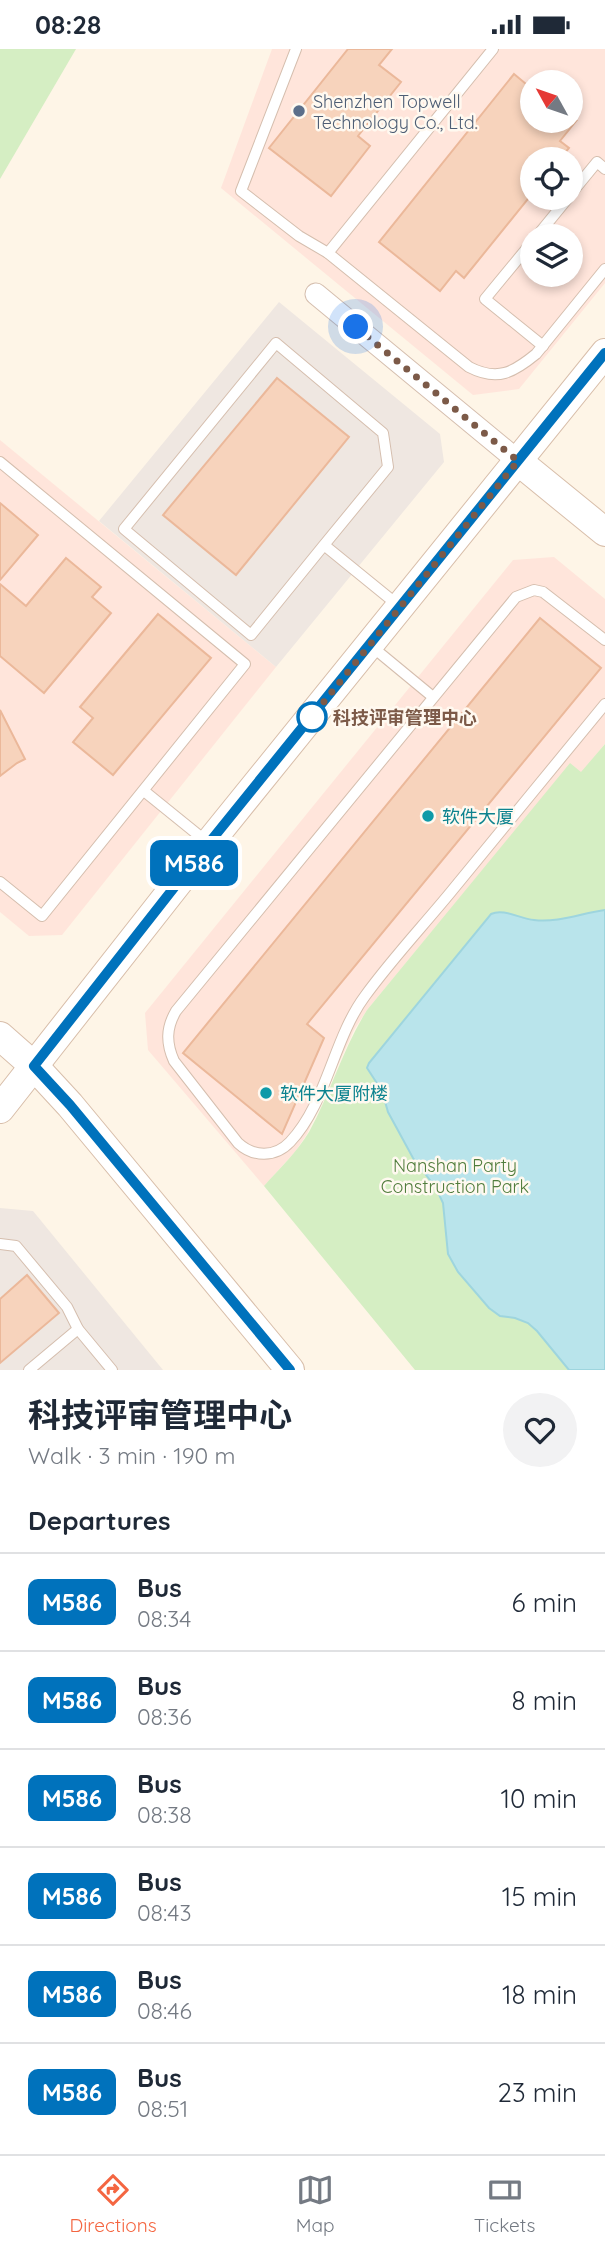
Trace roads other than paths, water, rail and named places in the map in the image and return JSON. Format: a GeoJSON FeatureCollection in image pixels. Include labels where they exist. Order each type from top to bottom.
{"type":"FeatureCollection","features":[{"type":"Feature","properties":{"kind":"street"},"geometry":{"type":"LineString","coordinates":[[316,294],[605,532]]}},
{"type":"Feature","properties":{"kind":"street"},"geometry":{"type":"LineString","coordinates":[[0,1109],[209,843],[605,353]]}},
{"type":"Feature","properties":{"kind":"street"},"geometry":{"type":"LineString","coordinates":[[0,1036],[34,1066],[70,1105],[290,1370]]}},
{"type":"Feature","properties":{"kind":"lane"},"geometry":{"type":"LineString","coordinates":[[296,49],[241,191],[299,236],[328,253],[469,367],[480,373],[502,374],[513,370],[536,354],[605,269]]}},
{"type":"Feature","properties":{"kind":"lane"},"geometry":{"type":"LineString","coordinates":[[328,253],[493,49]]}},
{"type":"Feature","properties":{"kind":"lane"},"geometry":{"type":"LineString","coordinates":[[583,179],[597,162],[605,169]]}},
{"type":"Feature","properties":{"kind":"lane"},"geometry":{"type":"LineString","coordinates":[[547,224],[558,210]]}},
{"type":"Feature","properties":{"kind":"lane"},"geometry":{"type":"LineString","coordinates":[[520,257],[485,299],[543,346]]}},
{"type":"Feature","properties":{"kind":"lane"},"geometry":{"type":"LineString","coordinates":[[275,343],[383,433],[388,467],[324,545],[251,635],[124,529],[275,343]]}},
{"type":"Feature","properties":{"kind":"lane"},"geometry":{"type":"LineString","coordinates":[[0,462],[245,664],[42,916],[0,882]]}},
{"type":"Feature","properties":{"kind":"lane"},"geometry":{"type":"LineString","coordinates":[[324,545],[400,607]]}},
{"type":"Feature","properties":{"kind":"lane"},"geometry":{"type":"LineString","coordinates":[[605,640],[543,593],[534,590],[524,592],[508,604],[176,1011],[169,1023],[169,1050],[174,1061],[245,1150],[273,1153],[282,1149],[296,1135],[309,1114],[363,998],[605,704]]}},
{"type":"Feature","properties":{"kind":"lane"},"geometry":{"type":"LineString","coordinates":[[370,645],[433,697]]}},
{"type":"Feature","properties":{"kind":"lane"},"geometry":{"type":"LineString","coordinates":[[144,790],[209,843]]}},
{"type":"Feature","properties":{"kind":"lane"},"geometry":{"type":"LineString","coordinates":[[0,1244],[16,1246],[67,1307],[78,1329],[112,1370]]}},
{"type":"Feature","properties":{"kind":"lane"},"geometry":{"type":"LineString","coordinates":[[29,1370],[78,1329]]}},
{"type":"Feature","properties":{"kind":"water"},"geometry":{"type":"Polygon","coordinates":[[[605,910],[605,1370],[569,1370],[528,1323],[500,1316],[489,1308],[458,1272],[448,1254],[443,1203],[436,1188],[413,1158],[388,1112],[382,1091],[367,1068],[491,914],[501,912],[543,921],[605,910]]]}},
{"type":"Feature","properties":{"kind":"place","name":"Shenzhen Topwell Technology Co., Ltd."},"geometry":{"type":"Point","coordinates":[299,111]}},
{"type":"Feature","properties":{"kind":"place","name":"科技评审管理中心"},"geometry":{"type":"Point","coordinates":[312,717]}},
{"type":"Feature","properties":{"kind":"place","name":"软件大厦"},"geometry":{"type":"Point","coordinates":[428,816]}},
{"type":"Feature","properties":{"kind":"place","name":"软件大厦附楼"},"geometry":{"type":"Point","coordinates":[266,1093]}},
{"type":"Feature","properties":{"kind":"park label","name":"Nanshan Party Construction Park"},"geometry":{"type":"Point","coordinates":[455,1176]}}]}
